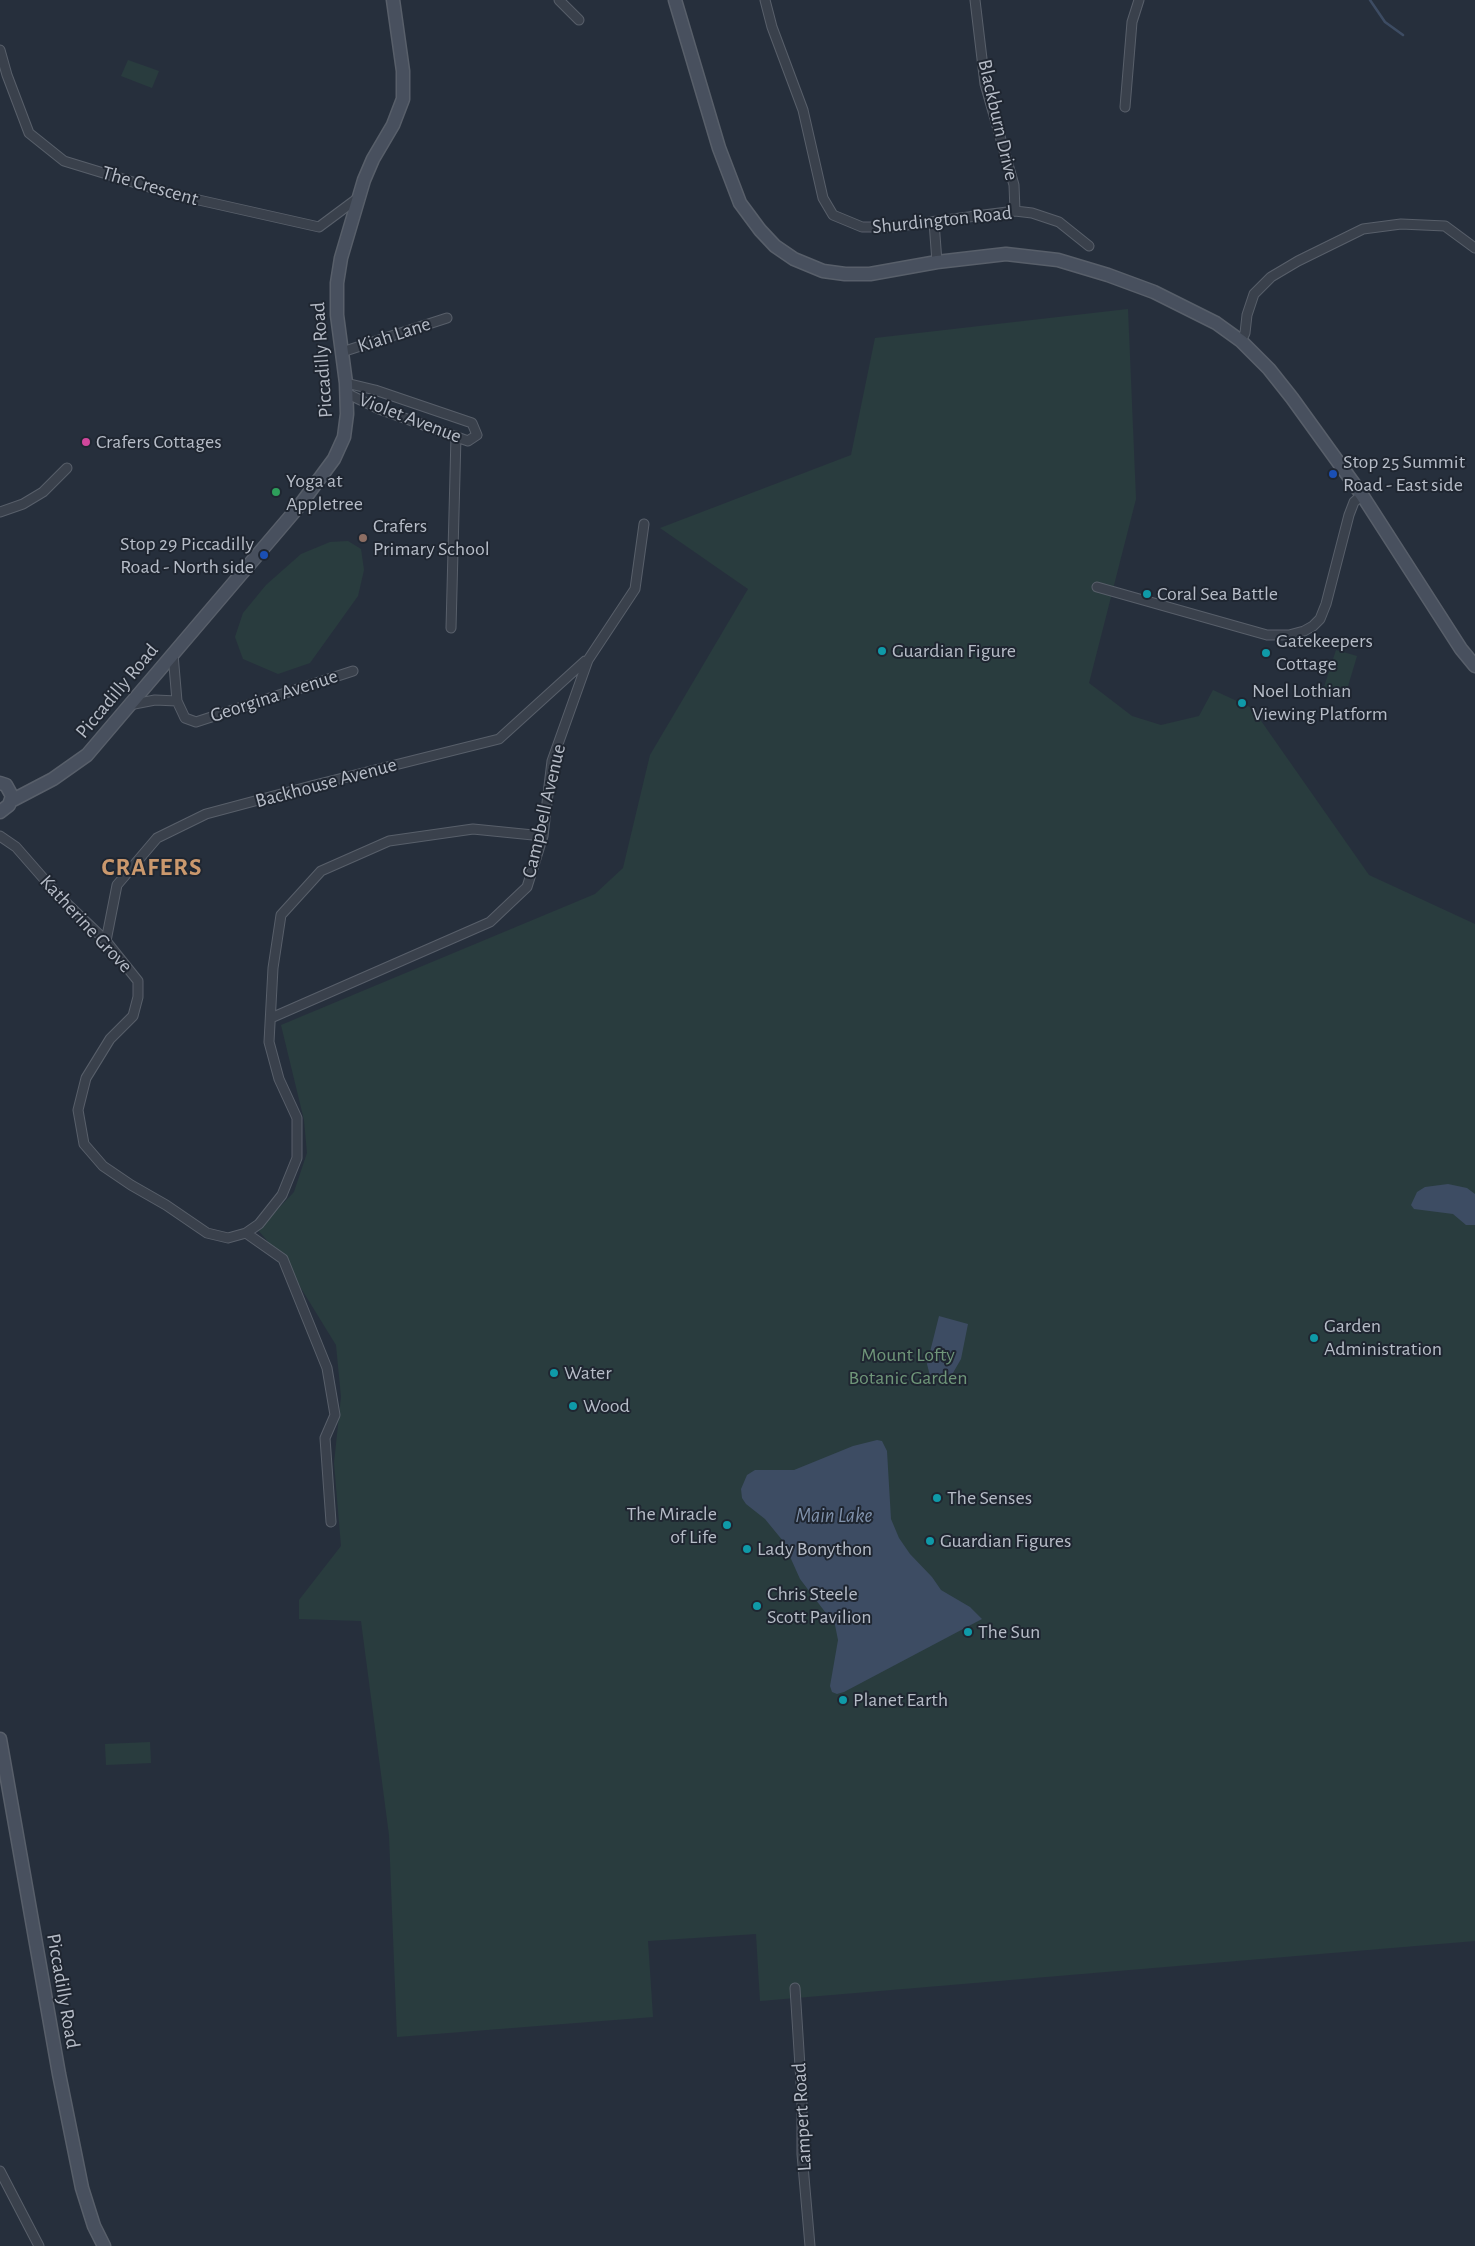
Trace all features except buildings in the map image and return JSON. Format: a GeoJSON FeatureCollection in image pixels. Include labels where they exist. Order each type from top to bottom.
{"type":"FeatureCollection","features":[{"type":"Feature","properties":{"kind":"main road","name":"Piccadilly Road"},"geometry":{"type":"LineString","coordinates":[[4,802],[33,790],[87,755],[328,470],[344,437],[346,388],[337,315],[336,283],[341,258],[372,159],[393,125],[403,99],[403,71],[393,0]]}},
{"type":"Feature","properties":{"kind":"main road"},"geometry":{"type":"LineString","coordinates":[[675,0],[720,148],[740,203],[765,236],[794,259],[823,271],[845,274],[870,274],[937,262],[1006,254],[1058,260],[1108,275],[1186,306],[1216,323],[1241,341],[1269,369],[1292,398],[1362,496],[1461,649],[1475,666]]}},
{"type":"Feature","properties":{"kind":"main road","name":"Piccadilly Road"},"geometry":{"type":"LineString","coordinates":[[0,1739],[58,2074],[80,2179],[94,2226],[104,2246]]}},
{"type":"Feature","properties":{"kind":"street"},"geometry":{"type":"LineString","coordinates":[[559,0],[579,20]]}},
{"type":"Feature","properties":{"kind":"street","name":"Shurdington Road"},"geometry":{"type":"LineString","coordinates":[[765,0],[772,27],[803,110],[823,198],[833,215],[862,228],[934,222],[1015,211],[1045,215],[1059,222],[1089,246]]}},
{"type":"Feature","properties":{"kind":"street","name":"Blackburn Drive"},"geometry":{"type":"LineString","coordinates":[[975,0],[985,84],[1014,185],[1015,211]]}},
{"type":"Feature","properties":{"kind":"street"},"geometry":{"type":"LineString","coordinates":[[1125,107],[1132,22],[1139,0]]}},
{"type":"Feature","properties":{"kind":"street","name":"The Crescent"},"geometry":{"type":"LineString","coordinates":[[0,50],[7,75],[29,133],[64,161],[172,194],[319,227],[359,198]]}},
{"type":"Feature","properties":{"kind":"street"},"geometry":{"type":"LineString","coordinates":[[934,222],[937,262]]}},
{"type":"Feature","properties":{"kind":"street"},"geometry":{"type":"LineString","coordinates":[[1241,341],[1245,333],[1247,315],[1254,294],[1271,277],[1298,261],[1364,229],[1401,224],[1445,226],[1475,248]]}},
{"type":"Feature","properties":{"kind":"street","name":"Kiah Lane"},"geometry":{"type":"LineString","coordinates":[[342,352],[447,318]]}},
{"type":"Feature","properties":{"kind":"street","name":"Violet Avenue"},"geometry":{"type":"LineString","coordinates":[[346,388],[375,390],[472,423],[477,435],[468,441],[379,408],[346,388]]}},
{"type":"Feature","properties":{"kind":"street"},"geometry":{"type":"LineString","coordinates":[[451,628],[456,436]]}},
{"type":"Feature","properties":{"kind":"street"},"geometry":{"type":"LineString","coordinates":[[0,512],[23,504],[42,492],[67,468]]}},
{"type":"Feature","properties":{"kind":"street"},"geometry":{"type":"LineString","coordinates":[[1097,587],[1267,635],[1289,636],[1304,631],[1313,626],[1320,618],[1326,604],[1349,515],[1354,502],[1362,496]]}},
{"type":"Feature","properties":{"kind":"street","name":"Campbell Avenue"},"geometry":{"type":"LineString","coordinates":[[271,1018],[490,922],[528,887],[543,836],[552,762],[588,660],[635,589],[644,524]]}},
{"type":"Feature","properties":{"kind":"street","name":"Georgina Avenue"},"geometry":{"type":"LineString","coordinates":[[173,654],[177,701],[184,718],[196,722],[353,670]]}},
{"type":"Feature","properties":{"kind":"street","name":"Backhouse Avenue"},"geometry":{"type":"LineString","coordinates":[[106,941],[117,885],[156,838],[206,814],[499,739],[588,660]]}},
{"type":"Feature","properties":{"kind":"street"},"geometry":{"type":"LineString","coordinates":[[129,705],[155,700],[177,701]]}},
{"type":"Feature","properties":{"kind":"street"},"geometry":{"type":"LineString","coordinates":[[331,1522],[325,1438],[335,1415],[327,1368],[283,1258],[246,1234],[259,1224],[282,1195],[297,1158],[297,1118],[279,1079],[269,1042],[273,968],[281,915],[322,871],[389,841],[473,829],[543,836]]}},
{"type":"Feature","properties":{"kind":"street","name":"Katherine Grove"},"geometry":{"type":"LineString","coordinates":[[0,836],[16,846],[58,895],[106,941],[138,981],[138,997],[132,1016],[110,1039],[86,1078],[78,1110],[84,1144],[103,1166],[207,1233],[228,1238],[246,1234]]}},
{"type":"Feature","properties":{"kind":"street","name":"Lampert Road"},"geometry":{"type":"LineString","coordinates":[[795,1988],[802,2098],[802,2154],[810,2246]]}},
{"type":"Feature","properties":{"kind":"street"},"geometry":{"type":"LineString","coordinates":[[0,2171],[39,2246]]}},
{"type":"Feature","properties":{"kind":"green space"},"geometry":{"type":"Polygon","coordinates":[[[128,60],[159,71],[152,88],[121,76],[128,60]]]}},
{"type":"Feature","properties":{"kind":"green space","name":"Mount Lofty Botanic Garden"},"geometry":{"type":"Polygon","coordinates":[[[1128,309],[1136,499],[1089,683],[1132,716],[1161,725],[1199,716],[1213,690],[1252,708],[1369,875],[1475,924],[1475,1941],[760,2001],[756,1934],[648,1941],[653,2017],[397,2037],[389,1835],[361,1621],[299,1619],[299,1600],[341,1546],[334,1463],[341,1397],[336,1345],[283,1259],[258,1230],[294,1192],[307,1153],[304,1120],[281,1025],[595,894],[623,868],[650,755],[748,589],[660,528],[851,455],[875,338],[1128,309]]]}},
{"type":"Feature","properties":{"kind":"green space"},"geometry":{"type":"Polygon","coordinates":[[[348,541],[361,549],[364,570],[358,596],[310,663],[278,674],[243,659],[235,637],[243,613],[266,585],[301,554],[330,542],[348,541]]]}},
{"type":"Feature","properties":{"kind":"green space"},"geometry":{"type":"Polygon","coordinates":[[[1336,650],[1357,656],[1345,696],[1323,690],[1336,650]]]}},
{"type":"Feature","properties":{"kind":"green space"},"geometry":{"type":"Polygon","coordinates":[[[150,1742],[151,1763],[106,1765],[105,1744],[150,1742]]]}},
{"type":"Feature","properties":{"kind":"water"},"geometry":{"type":"Polygon","coordinates":[[[1448,1184],[1467,1188],[1475,1194],[1475,1225],[1466,1225],[1453,1214],[1414,1209],[1411,1205],[1417,1192],[1425,1187],[1448,1184]]]}},
{"type":"Feature","properties":{"kind":"water"},"geometry":{"type":"Polygon","coordinates":[[[939,1316],[968,1324],[961,1359],[946,1385],[930,1376],[927,1364],[939,1316]]]}},
{"type":"Feature","properties":{"kind":"water","name":"Main Lake"},"geometry":{"type":"Polygon","coordinates":[[[877,1440],[882,1441],[887,1451],[891,1519],[899,1538],[941,1590],[970,1607],[982,1619],[837,1694],[832,1692],[830,1686],[838,1640],[835,1625],[800,1579],[783,1541],[765,1519],[746,1504],[742,1498],[741,1489],[747,1475],[755,1470],[794,1470],[853,1446],[877,1440]]]}},
{"type":"Feature","properties":{"kind":"waterway"},"geometry":{"type":"LineString","coordinates":[[1370,0],[1385,22],[1403,35]]}},
{"type":"Feature","properties":{"kind":"place","name":"Crafers Cottages"},"geometry":{"type":"Point","coordinates":[86,442]}},
{"type":"Feature","properties":{"kind":"place","name":"Stop 25 Summit Road - East side"},"geometry":{"type":"Point","coordinates":[1333,474]}},
{"type":"Feature","properties":{"kind":"place","name":"Yoga at Appletree"},"geometry":{"type":"Point","coordinates":[276,492]}},
{"type":"Feature","properties":{"kind":"place","name":"Crafers Primary School"},"geometry":{"type":"Point","coordinates":[363,538]}},
{"type":"Feature","properties":{"kind":"place","name":"Stop 29 Piccadilly Road - North side"},"geometry":{"type":"Point","coordinates":[264,555]}},
{"type":"Feature","properties":{"kind":"place","name":"Coral Sea Battle"},"geometry":{"type":"Point","coordinates":[1147,594]}},
{"type":"Feature","properties":{"kind":"place","name":"Guardian Figure"},"geometry":{"type":"Point","coordinates":[882,651]}},
{"type":"Feature","properties":{"kind":"place","name":"Gatekeepers Cottage"},"geometry":{"type":"Point","coordinates":[1266,653]}},
{"type":"Feature","properties":{"kind":"place","name":"Noel Lothian Viewing Platform"},"geometry":{"type":"Point","coordinates":[1242,703]}},
{"type":"Feature","properties":{"kind":"place","name":"Garden Administration"},"geometry":{"type":"Point","coordinates":[1314,1338]}},
{"type":"Feature","properties":{"kind":"place","name":"Water"},"geometry":{"type":"Point","coordinates":[554,1373]}},
{"type":"Feature","properties":{"kind":"place","name":"Wood"},"geometry":{"type":"Point","coordinates":[573,1406]}},
{"type":"Feature","properties":{"kind":"place","name":"The Senses"},"geometry":{"type":"Point","coordinates":[937,1498]}},
{"type":"Feature","properties":{"kind":"place","name":"The Miracle of Life"},"geometry":{"type":"Point","coordinates":[727,1525]}},
{"type":"Feature","properties":{"kind":"place","name":"Guardian Figures"},"geometry":{"type":"Point","coordinates":[930,1541]}},
{"type":"Feature","properties":{"kind":"place","name":"Lady Bonython"},"geometry":{"type":"Point","coordinates":[747,1549]}},
{"type":"Feature","properties":{"kind":"place","name":"Chris Steele Scott Pavilion"},"geometry":{"type":"Point","coordinates":[757,1606]}},
{"type":"Feature","properties":{"kind":"place","name":"The Sun"},"geometry":{"type":"Point","coordinates":[968,1632]}},
{"type":"Feature","properties":{"kind":"place","name":"Planet Earth"},"geometry":{"type":"Point","coordinates":[843,1700]}},
{"type":"Feature","properties":{"kind":"district","name":"CRAFERS"},"geometry":{"type":"Point","coordinates":[152,867]}}]}
